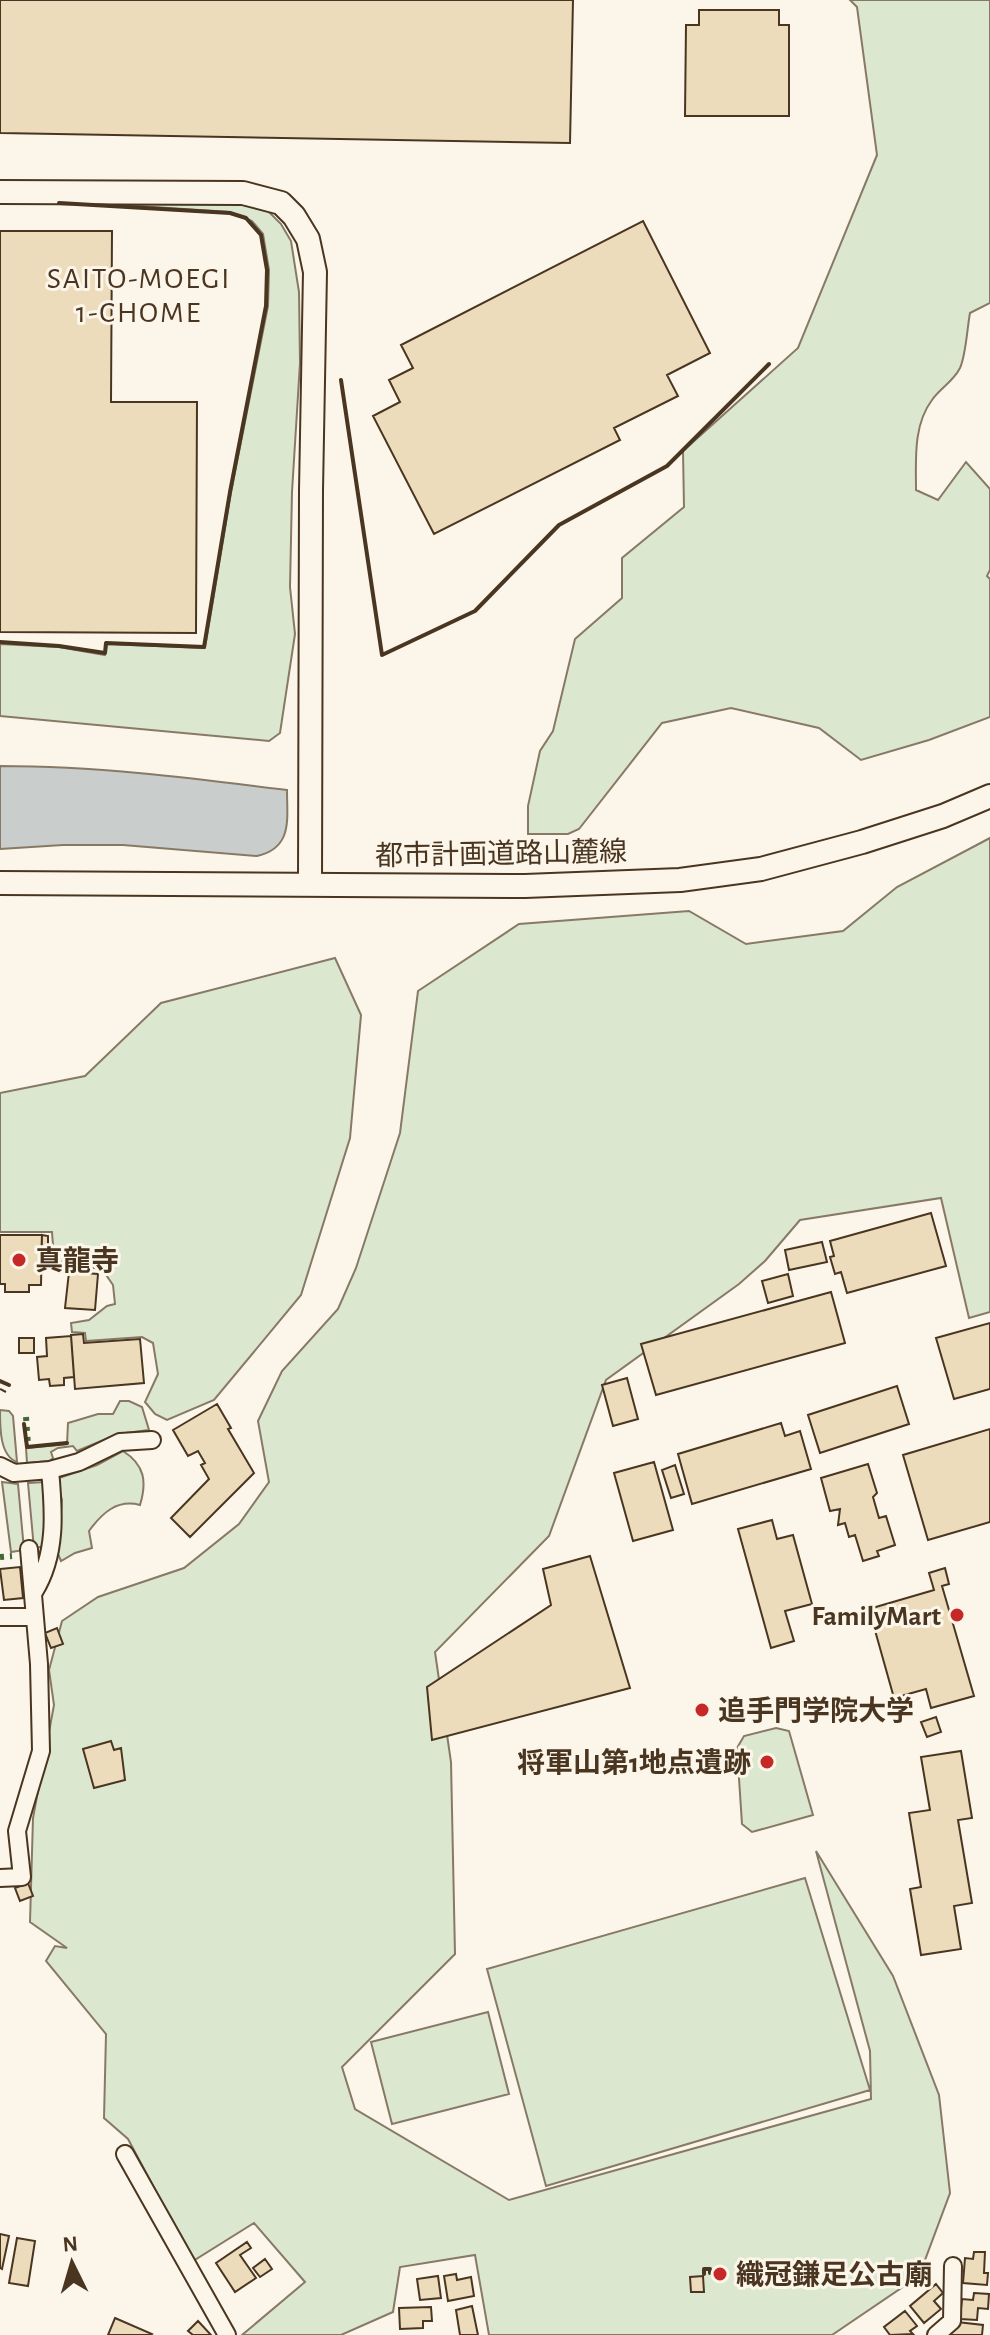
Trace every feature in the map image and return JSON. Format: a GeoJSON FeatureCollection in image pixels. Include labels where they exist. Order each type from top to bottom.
{"type":"FeatureCollection","features":[{"type":"Feature","properties":{"kind":"street"},"geometry":{"type":"LineString","coordinates":[[0,192],[243,193],[281,203],[294,216],[308,239],[315,272],[316,320],[311,490],[310,884]]}},
{"type":"Feature","properties":{"kind":"street","name":"都市計画道路山麓線"},"geometry":{"type":"LineString","coordinates":[[0,883],[525,886],[680,880],[761,869],[862,842],[943,816],[990,796]]}},
{"type":"Feature","properties":{"kind":"street"},"geometry":{"type":"LineString","coordinates":[[0,1466],[14,1473],[50,1470],[79,1462],[120,1442],[152,1440]]}},
{"type":"Feature","properties":{"kind":"street"},"geometry":{"type":"LineString","coordinates":[[33,1593],[44,1571],[54,1530],[50,1470]]}},
{"type":"Feature","properties":{"kind":"street"},"geometry":{"type":"LineString","coordinates":[[0,1878],[22,1877],[17,1831],[41,1751],[29,1549]]}},
{"type":"Feature","properties":{"kind":"street"},"geometry":{"type":"LineString","coordinates":[[0,1617],[35,1617]]}},
{"type":"Feature","properties":{"kind":"street"},"geometry":{"type":"LineString","coordinates":[[125,2154],[227,2335]]}},
{"type":"Feature","properties":{"kind":"street"},"geometry":{"type":"LineString","coordinates":[[936,2335],[952,2321],[953,2266]]}},
{"type":"Feature","properties":{"kind":"green space"},"geometry":{"type":"Polygon","coordinates":[[[850,0],[990,0],[990,303],[970,313],[960,368],[935,396],[921,420],[916,490],[938,500],[966,462],[990,489],[990,570],[987,576],[990,579],[990,717],[929,740],[861,760],[819,728],[731,708],[662,723],[579,829],[568,834],[528,834],[528,806],[540,751],[553,731],[575,639],[622,598],[622,558],[684,507],[683,451],[798,348],[877,155],[857,7],[850,0]]]}},
{"type":"Feature","properties":{"kind":"green space"},"geometry":{"type":"Polygon","coordinates":[[[243,199],[267,210],[281,224],[291,241],[299,292],[300,363],[290,587],[295,634],[280,733],[269,741],[0,716],[0,644],[59,647],[105,655],[107,644],[205,648],[231,492],[268,306],[269,270],[263,234],[252,221],[230,212],[61,201],[243,199]]]}},
{"type":"Feature","properties":{"kind":"green space"},"geometry":{"type":"Polygon","coordinates":[[[990,838],[990,1312],[969,1318],[941,1198],[800,1220],[765,1261],[739,1284],[606,1380],[549,1536],[435,1652],[451,1762],[455,1954],[342,2067],[355,2109],[509,2200],[871,2099],[870,2051],[816,1851],[893,1976],[939,2095],[950,2193],[919,2276],[832,2335],[489,2335],[475,2255],[400,2267],[393,2312],[341,2335],[242,2335],[305,2282],[254,2223],[193,2261],[128,2139],[104,2118],[106,2034],[46,1961],[55,1946],[67,1948],[30,1922],[33,1818],[54,1705],[49,1670],[62,1621],[98,1597],[184,1568],[239,1524],[269,1482],[258,1421],[282,1371],[338,1309],[356,1268],[400,1133],[418,991],[519,924],[689,911],[746,944],[843,931],[897,887],[990,838]]]}},
{"type":"Feature","properties":{"kind":"green space"},"geometry":{"type":"Polygon","coordinates":[[[335,958],[361,1015],[350,1138],[301,1295],[214,1400],[167,1420],[155,1414],[145,1402],[158,1374],[153,1343],[142,1337],[86,1341],[85,1333],[72,1332],[71,1323],[89,1320],[107,1306],[115,1304],[113,1285],[102,1269],[68,1265],[54,1259],[52,1232],[0,1232],[0,1093],[85,1076],[161,1003],[335,958]]]}},
{"type":"Feature","properties":{"kind":"green space"},"geometry":{"type":"Polygon","coordinates":[[[120,1401],[142,1407],[149,1430],[118,1434],[77,1451],[73,1446],[58,1448],[51,1452],[53,1458],[50,1461],[27,1463],[26,1448],[67,1444],[68,1423],[98,1414],[113,1414],[120,1401]]]}},
{"type":"Feature","properties":{"kind":"green space"},"geometry":{"type":"Polygon","coordinates":[[[0,1410],[9,1411],[13,1416],[17,1462],[4,1448],[0,1410]]]}},
{"type":"Feature","properties":{"kind":"green space"},"geometry":{"type":"Polygon","coordinates":[[[123,1451],[140,1468],[143,1489],[140,1505],[124,1504],[111,1509],[89,1531],[92,1548],[61,1561],[58,1554],[62,1500],[56,1479],[97,1465],[123,1451]]]}},
{"type":"Feature","properties":{"kind":"green space"},"geometry":{"type":"Polygon","coordinates":[[[2,1482],[18,1484],[24,1550],[11,1552],[2,1482]]]}},
{"type":"Feature","properties":{"kind":"green space"},"geometry":{"type":"Polygon","coordinates":[[[45,1482],[48,1514],[43,1546],[34,1549],[28,1483],[45,1482]]]}},
{"type":"Feature","properties":{"kind":"green space"},"geometry":{"type":"Polygon","coordinates":[[[776,1728],[789,1731],[813,1815],[752,1832],[742,1824],[737,1748],[744,1736],[776,1728]]]}},
{"type":"Feature","properties":{"kind":"green space"},"geometry":{"type":"Polygon","coordinates":[[[805,1878],[870,2090],[546,2186],[487,1969],[805,1878]]]}},
{"type":"Feature","properties":{"kind":"green space"},"geometry":{"type":"Polygon","coordinates":[[[488,2012],[509,2094],[392,2124],[371,2042],[488,2012]]]}},
{"type":"Feature","properties":{"kind":"shaded area"},"geometry":{"type":"Polygon","coordinates":[[[0,766],[108,770],[287,790],[286,831],[277,846],[257,856],[123,845],[0,849],[0,766]]]}},
{"type":"Feature","properties":{"kind":"building"},"geometry":{"type":"Polygon","coordinates":[[[0,0],[573,0],[570,143],[0,133],[0,0]]]}},
{"type":"Feature","properties":{"kind":"building"},"geometry":{"type":"Polygon","coordinates":[[[699,10],[779,10],[779,25],[789,25],[789,116],[685,116],[686,25],[699,25],[699,10]]]}},
{"type":"Feature","properties":{"kind":"building"},"geometry":{"type":"Polygon","coordinates":[[[643,221],[710,353],[667,375],[678,396],[614,428],[620,440],[434,534],[373,416],[400,402],[389,380],[413,368],[401,345],[643,221]]]}},
{"type":"Feature","properties":{"kind":"building"},"geometry":{"type":"Polygon","coordinates":[[[0,231],[112,231],[111,402],[197,402],[196,633],[0,632],[0,231]]]}},
{"type":"Feature","properties":{"kind":"building"},"geometry":{"type":"Polygon","coordinates":[[[931,1213],[946,1266],[847,1293],[841,1272],[835,1274],[830,1241],[931,1213]]]}},
{"type":"Feature","properties":{"kind":"building"},"geometry":{"type":"Polygon","coordinates":[[[0,1235],[42,1235],[41,1285],[29,1285],[29,1292],[5,1292],[5,1284],[0,1284],[0,1235]]]}},
{"type":"Feature","properties":{"kind":"building"},"geometry":{"type":"Polygon","coordinates":[[[42,1235],[48,1236],[48,1263],[41,1263],[42,1235]]]}},
{"type":"Feature","properties":{"kind":"building"},"geometry":{"type":"Polygon","coordinates":[[[822,1242],[827,1262],[789,1270],[785,1250],[822,1242]]]}},
{"type":"Feature","properties":{"kind":"building"},"geometry":{"type":"Polygon","coordinates":[[[69,1272],[98,1274],[95,1310],[65,1308],[69,1272]]]}},
{"type":"Feature","properties":{"kind":"building"},"geometry":{"type":"Polygon","coordinates":[[[788,1274],[793,1296],[768,1303],[762,1281],[788,1274]]]}},
{"type":"Feature","properties":{"kind":"building"},"geometry":{"type":"Polygon","coordinates":[[[831,1292],[845,1343],[656,1395],[641,1344],[831,1292]]]}},
{"type":"Feature","properties":{"kind":"building"},"geometry":{"type":"Polygon","coordinates":[[[990,1323],[990,1389],[954,1399],[936,1338],[990,1323]]]}},
{"type":"Feature","properties":{"kind":"building"},"geometry":{"type":"Polygon","coordinates":[[[83,1334],[84,1343],[140,1339],[144,1383],[75,1389],[71,1335],[83,1334]]]}},
{"type":"Feature","properties":{"kind":"building"},"geometry":{"type":"Polygon","coordinates":[[[71,1336],[74,1377],[64,1378],[64,1385],[50,1386],[49,1379],[39,1380],[37,1357],[47,1356],[46,1338],[71,1336]]]}},
{"type":"Feature","properties":{"kind":"building"},"geometry":{"type":"Polygon","coordinates":[[[19,1338],[34,1338],[34,1353],[19,1353],[19,1338]]]}},
{"type":"Feature","properties":{"kind":"building"},"geometry":{"type":"Polygon","coordinates":[[[627,1378],[638,1419],[613,1426],[602,1385],[627,1378]]]}},
{"type":"Feature","properties":{"kind":"building"},"geometry":{"type":"Polygon","coordinates":[[[897,1386],[909,1424],[820,1453],[808,1415],[897,1386]]]}},
{"type":"Feature","properties":{"kind":"building"},"geometry":{"type":"Polygon","coordinates":[[[217,1404],[254,1473],[190,1537],[171,1518],[209,1479],[198,1451],[188,1456],[173,1430],[217,1404]]]}},
{"type":"Feature","properties":{"kind":"building"},"geometry":{"type":"Polygon","coordinates":[[[781,1423],[785,1436],[800,1431],[811,1469],[692,1504],[678,1454],[781,1423]]]}},
{"type":"Feature","properties":{"kind":"building"},"geometry":{"type":"Polygon","coordinates":[[[990,1429],[990,1522],[928,1540],[903,1455],[990,1429]]]}},
{"type":"Feature","properties":{"kind":"building"},"geometry":{"type":"Polygon","coordinates":[[[654,1462],[673,1530],[633,1541],[614,1473],[654,1462]]]}},
{"type":"Feature","properties":{"kind":"building"},"geometry":{"type":"Polygon","coordinates":[[[868,1464],[877,1493],[873,1497],[879,1518],[886,1516],[895,1545],[877,1551],[879,1556],[863,1561],[855,1535],[849,1537],[845,1523],[838,1525],[840,1509],[830,1511],[821,1478],[868,1464]]]}},
{"type":"Feature","properties":{"kind":"building"},"geometry":{"type":"Polygon","coordinates":[[[675,1465],[684,1494],[671,1498],[662,1470],[675,1465]]]}},
{"type":"Feature","properties":{"kind":"building"},"geometry":{"type":"Polygon","coordinates":[[[772,1520],[777,1539],[793,1535],[812,1604],[785,1611],[794,1641],[771,1648],[738,1529],[772,1520]]]}},
{"type":"Feature","properties":{"kind":"building"},"geometry":{"type":"Polygon","coordinates":[[[590,1556],[630,1688],[432,1740],[427,1687],[551,1605],[543,1569],[590,1556]]]}},
{"type":"Feature","properties":{"kind":"building"},"geometry":{"type":"Polygon","coordinates":[[[20,1567],[23,1598],[4,1600],[0,1569],[20,1567]]]}},
{"type":"Feature","properties":{"kind":"building"},"geometry":{"type":"Polygon","coordinates":[[[945,1568],[949,1584],[942,1586],[974,1696],[931,1708],[926,1689],[894,1698],[869,1609],[934,1590],[929,1573],[945,1568]]]}},
{"type":"Feature","properties":{"kind":"building"},"geometry":{"type":"Polygon","coordinates":[[[57,1628],[63,1644],[51,1648],[45,1633],[57,1628]]]}},
{"type":"Feature","properties":{"kind":"building"},"geometry":{"type":"Polygon","coordinates":[[[936,1717],[941,1732],[927,1737],[921,1722],[936,1717]]]}},
{"type":"Feature","properties":{"kind":"building"},"geometry":{"type":"Polygon","coordinates":[[[111,1741],[114,1750],[121,1748],[125,1780],[94,1788],[83,1749],[111,1741]]]}},
{"type":"Feature","properties":{"kind":"building"},"geometry":{"type":"Polygon","coordinates":[[[961,1751],[972,1818],[958,1820],[972,1903],[954,1906],[961,1949],[921,1955],[910,1889],[921,1887],[909,1813],[930,1810],[921,1757],[961,1751]]]}},
{"type":"Feature","properties":{"kind":"building"},"geometry":{"type":"Polygon","coordinates":[[[28,1883],[33,1896],[20,1901],[15,1888],[28,1883]]]}},
{"type":"Feature","properties":{"kind":"building"},"geometry":{"type":"Polygon","coordinates":[[[0,2234],[9,2236],[2,2269],[0,2268],[0,2234]]]}},
{"type":"Feature","properties":{"kind":"building"},"geometry":{"type":"Polygon","coordinates":[[[17,2238],[35,2241],[28,2286],[9,2283],[17,2238]]]}},
{"type":"Feature","properties":{"kind":"building"},"geometry":{"type":"Polygon","coordinates":[[[247,2242],[251,2248],[240,2255],[256,2278],[235,2292],[216,2263],[247,2242]]]}},
{"type":"Feature","properties":{"kind":"building"},"geometry":{"type":"Polygon","coordinates":[[[974,2252],[985,2252],[987,2285],[963,2283],[965,2258],[973,2259],[974,2252]]]}},
{"type":"Feature","properties":{"kind":"building"},"geometry":{"type":"Polygon","coordinates":[[[265,2259],[272,2269],[260,2277],[253,2268],[265,2259]]]}},
{"type":"Feature","properties":{"kind":"building"},"geometry":{"type":"Polygon","coordinates":[[[456,2274],[457,2280],[471,2277],[474,2296],[448,2301],[444,2276],[456,2274]]]}},
{"type":"Feature","properties":{"kind":"building"},"geometry":{"type":"Polygon","coordinates":[[[438,2276],[441,2298],[420,2300],[417,2279],[438,2276]]]}},
{"type":"Feature","properties":{"kind":"building"},"geometry":{"type":"Polygon","coordinates":[[[703,2276],[704,2292],[691,2292],[690,2277],[703,2276]]]}},
{"type":"Feature","properties":{"kind":"building"},"geometry":{"type":"Polygon","coordinates":[[[936,2284],[943,2293],[934,2301],[941,2309],[924,2323],[910,2306],[936,2284]]]}},
{"type":"Feature","properties":{"kind":"building"},"geometry":{"type":"Polygon","coordinates":[[[974,2293],[989,2294],[988,2309],[978,2308],[977,2320],[960,2319],[962,2299],[973,2300],[974,2293]]]}},
{"type":"Feature","properties":{"kind":"building"},"geometry":{"type":"Polygon","coordinates":[[[472,2306],[478,2335],[460,2335],[456,2310],[472,2306]]]}},
{"type":"Feature","properties":{"kind":"building"},"geometry":{"type":"Polygon","coordinates":[[[431,2307],[432,2321],[423,2321],[423,2328],[400,2329],[399,2308],[431,2307]]]}},
{"type":"Feature","properties":{"kind":"building"},"geometry":{"type":"Polygon","coordinates":[[[905,2311],[917,2326],[910,2331],[913,2334],[890,2335],[884,2327],[905,2311]]]}},
{"type":"Feature","properties":{"kind":"building"},"geometry":{"type":"Polygon","coordinates":[[[115,2318],[152,2334],[108,2335],[115,2318]]]}},
{"type":"Feature","properties":{"kind":"building"},"geometry":{"type":"Polygon","coordinates":[[[198,2321],[211,2335],[193,2335],[188,2331],[198,2321]]]}},
{"type":"Feature","properties":{"kind":"building"},"geometry":{"type":"Polygon","coordinates":[[[957,2322],[983,2325],[982,2335],[949,2335],[950,2328],[957,2328],[957,2322]]]}},
{"type":"Feature","properties":{"kind":"hedge"},"geometry":{"type":"LineString","coordinates":[[26,1417],[28,1445]]}},
{"type":"Feature","properties":{"kind":"hedge"},"geometry":{"type":"LineString","coordinates":[[0,1557],[12,1556]]}},
{"type":"Feature","properties":{"kind":"fence"},"geometry":{"type":"LineString","coordinates":[[0,1389],[6,1392]]}},
{"type":"Feature","properties":{"kind":"wall"},"geometry":{"type":"LineString","coordinates":[[0,642],[105,653],[106,643],[204,647],[266,306],[267,270],[261,235],[246,218],[230,213],[59,203]]}},
{"type":"Feature","properties":{"kind":"wall"},"geometry":{"type":"LineString","coordinates":[[341,380],[382,655],[475,611],[559,525],[667,466],[769,364]]}},
{"type":"Feature","properties":{"kind":"wall"},"geometry":{"type":"LineString","coordinates":[[0,1381],[9,1385]]}},
{"type":"Feature","properties":{"kind":"wall"},"geometry":{"type":"LineString","coordinates":[[24,1424],[27,1447],[67,1443]]}},
{"type":"Feature","properties":{"kind":"wall"},"geometry":{"type":"LineString","coordinates":[[704,2274],[704,2269],[710,2269],[710,2273]]}},
{"type":"Feature","properties":{"kind":"place","name":"真龍寺"},"geometry":{"type":"Point","coordinates":[19,1260]}},
{"type":"Feature","properties":{"kind":"place","name":"FamilyMart"},"geometry":{"type":"Point","coordinates":[957,1615]}},
{"type":"Feature","properties":{"kind":"place","name":"追手門学院大学"},"geometry":{"type":"Point","coordinates":[702,1710]}},
{"type":"Feature","properties":{"kind":"place","name":"将軍山第1地点遺跡"},"geometry":{"type":"Point","coordinates":[767,1762]}},
{"type":"Feature","properties":{"kind":"place","name":"織冠鎌足公古廟"},"geometry":{"type":"Point","coordinates":[720,2274]}},
{"type":"Feature","properties":{"kind":"district","name":"SAITO-MOEGI 1-CHOME"},"geometry":{"type":"Point","coordinates":[139,295]}}]}
